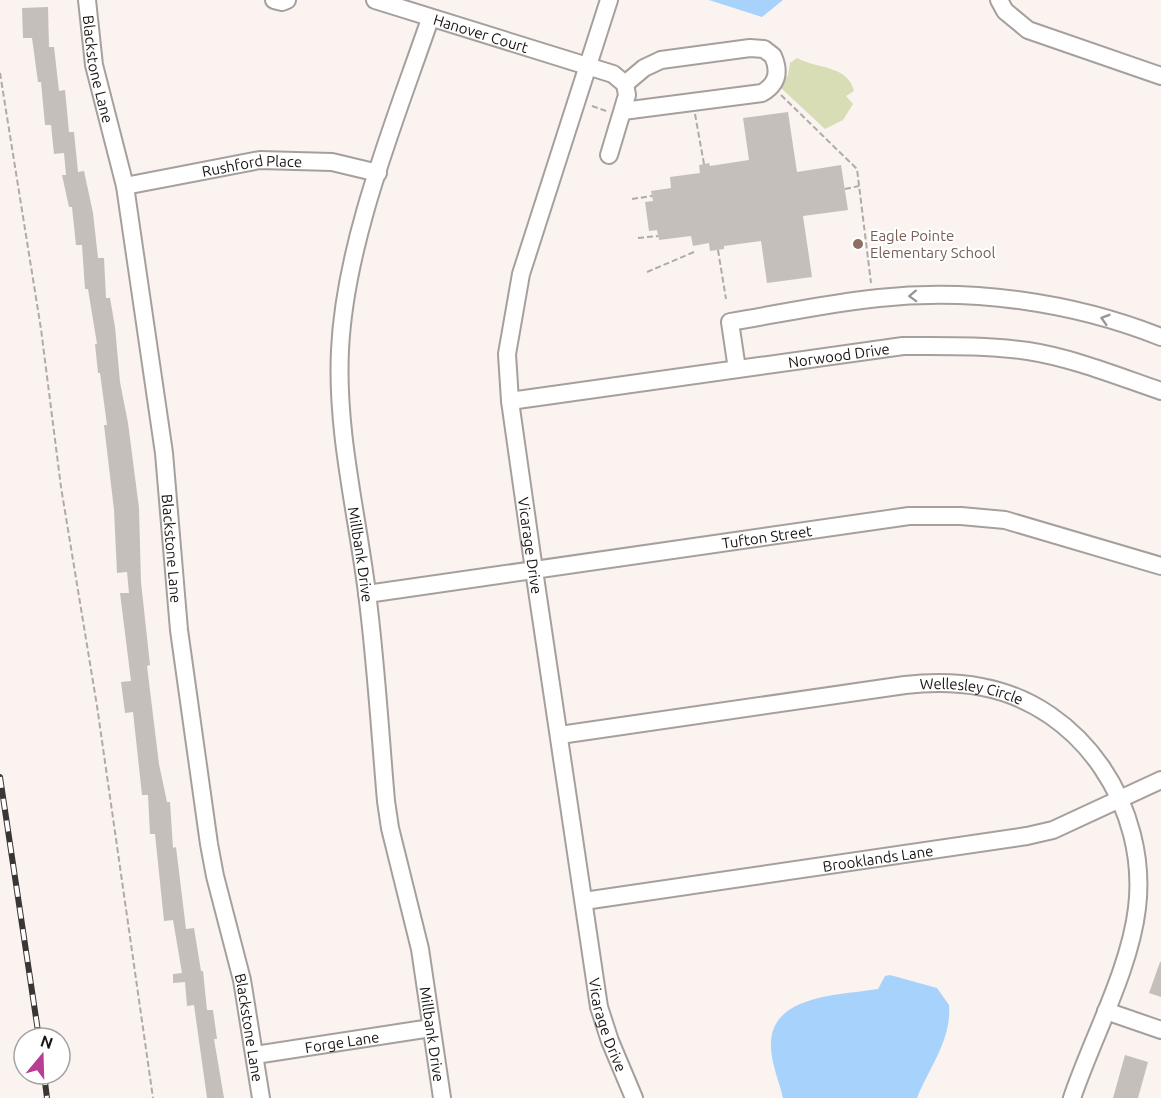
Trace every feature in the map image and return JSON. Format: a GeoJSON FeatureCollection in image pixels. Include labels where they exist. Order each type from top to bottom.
{"type":"FeatureCollection","features":[{"type":"Feature","properties":{"kind":"street","name":"Blackstone Lane"},"geometry":{"type":"LineString","coordinates":[[87,0],[94,65],[124,186],[164,453],[178,630],[214,876],[242,980],[261,1098]]}},
{"type":"Feature","properties":{"kind":"street"},"geometry":{"type":"LineString","coordinates":[[274,0],[282,2],[287,0]]}},
{"type":"Feature","properties":{"kind":"street","name":"Hanover Court"},"geometry":{"type":"LineString","coordinates":[[375,0],[613,74],[625,84]]}},
{"type":"Feature","properties":{"kind":"street","name":"Vicarage Drive"},"geometry":{"type":"LineString","coordinates":[[609,0],[521,274],[507,354],[510,401],[599,1007],[610,1041],[634,1098]]}},
{"type":"Feature","properties":{"kind":"street"},"geometry":{"type":"LineString","coordinates":[[999,0],[1005,10],[1028,30],[1161,76]]}},
{"type":"Feature","properties":{"kind":"street","name":"Millbank Drive"},"geometry":{"type":"LineString","coordinates":[[430,18],[378,173],[356,249],[346,297],[340,350],[344,438],[368,594],[387,810],[420,949],[442,1098]]}},
{"type":"Feature","properties":{"kind":"street"},"geometry":{"type":"LineString","coordinates":[[609,155],[617,112],[627,95],[625,84],[644,68],[661,60],[739,49],[764,49],[773,56],[776,63],[777,74],[772,87],[762,93],[617,112]]}},
{"type":"Feature","properties":{"kind":"street","name":"Rushford Place"},"geometry":{"type":"LineString","coordinates":[[124,186],[260,160],[332,162],[378,173]]}},
{"type":"Feature","properties":{"kind":"street"},"geometry":{"type":"LineString","coordinates":[[737,369],[730,322],[879,297],[939,295],[1014,299],[1080,311],[1161,337]]}},
{"type":"Feature","properties":{"kind":"street","name":"Norwood Drive"},"geometry":{"type":"LineString","coordinates":[[510,401],[903,346],[968,345],[1029,352],[1083,364],[1161,391]]}},
{"type":"Feature","properties":{"kind":"street","name":"Tufton Street"},"geometry":{"type":"LineString","coordinates":[[368,594],[909,516],[961,516],[1005,520],[1161,566]]}},
{"type":"Feature","properties":{"kind":"street","name":"Wellesley Circle"},"geometry":{"type":"LineString","coordinates":[[560,735],[944,681],[984,687],[1033,705],[1070,730],[1096,759],[1121,800],[1135,838],[1139,872],[1137,909],[1106,1011],[1072,1098]]}},
{"type":"Feature","properties":{"kind":"street","name":"Brooklands Lane"},"geometry":{"type":"LineString","coordinates":[[584,901],[1027,836],[1053,830],[1161,780]]}},
{"type":"Feature","properties":{"kind":"street"},"geometry":{"type":"LineString","coordinates":[[1106,1011],[1161,1030]]}},
{"type":"Feature","properties":{"kind":"street","name":"Forge Lane"},"geometry":{"type":"LineString","coordinates":[[255,1055],[431,1028]]}},
{"type":"Feature","properties":{"kind":"path"},"geometry":{"type":"LineString","coordinates":[[0,73],[41,329],[61,487],[97,706],[153,1098]]}},
{"type":"Feature","properties":{"kind":"path"},"geometry":{"type":"LineString","coordinates":[[777,91],[857,169],[871,283]]}},
{"type":"Feature","properties":{"kind":"path"},"geometry":{"type":"LineString","coordinates":[[592,106],[617,112]]}},
{"type":"Feature","properties":{"kind":"path"},"geometry":{"type":"LineString","coordinates":[[695,111],[704,164]]}},
{"type":"Feature","properties":{"kind":"path"},"geometry":{"type":"LineString","coordinates":[[845,189],[859,186]]}},
{"type":"Feature","properties":{"kind":"path"},"geometry":{"type":"LineString","coordinates":[[632,199],[652,196]]}},
{"type":"Feature","properties":{"kind":"path"},"geometry":{"type":"LineString","coordinates":[[638,238],[658,236]]}},
{"type":"Feature","properties":{"kind":"path"},"geometry":{"type":"LineString","coordinates":[[718,250],[726,300]]}},
{"type":"Feature","properties":{"kind":"path"},"geometry":{"type":"LineString","coordinates":[[647,272],[694,252]]}},
{"type":"Feature","properties":{"kind":"green space"},"geometry":{"type":"Polygon","coordinates":[[[797,58],[839,72],[851,83],[854,91],[846,96],[853,104],[843,120],[825,129],[781,88],[788,75],[790,63],[797,58]]]}},
{"type":"Feature","properties":{"kind":"water"},"geometry":{"type":"Polygon","coordinates":[[[709,0],[783,0],[762,17],[709,0]]]}},
{"type":"Feature","properties":{"kind":"water"},"geometry":{"type":"Polygon","coordinates":[[[890,975],[937,988],[949,1005],[947,1030],[939,1053],[917,1098],[783,1098],[773,1064],[771,1043],[774,1027],[783,1015],[796,1006],[812,1000],[878,989],[885,976],[890,975]]]}},
{"type":"Feature","properties":{"kind":"building"},"geometry":{"type":"Polygon","coordinates":[[[48,7],[49,47],[54,47],[59,91],[65,90],[69,132],[74,132],[78,172],[84,171],[93,213],[98,258],[104,258],[106,298],[110,298],[115,327],[120,382],[139,508],[141,582],[150,665],[147,666],[159,764],[167,802],[170,802],[173,848],[176,847],[186,929],[194,928],[201,971],[203,971],[207,1010],[213,1010],[217,1039],[214,1039],[224,1098],[207,1098],[194,1005],[187,1006],[185,982],[173,983],[173,974],[182,973],[173,920],[164,921],[155,834],[150,834],[148,795],[142,795],[133,712],[125,713],[121,682],[131,681],[120,593],[129,593],[127,572],[117,573],[114,510],[104,425],[107,425],[100,373],[98,373],[95,344],[97,344],[88,289],[85,289],[82,245],[76,245],[72,207],[69,207],[62,175],[66,175],[64,153],[54,154],[51,125],[45,125],[41,82],[38,82],[32,38],[23,38],[22,8],[48,7]]]}},
{"type":"Feature","properties":{"kind":"building","name":"Eagle Pointe Elementary School"},"geometry":{"type":"Polygon","coordinates":[[[788,112],[797,172],[841,165],[848,210],[803,216],[812,277],[767,283],[761,241],[724,246],[724,249],[710,251],[709,243],[693,246],[691,236],[659,240],[657,230],[649,231],[645,202],[653,201],[651,191],[671,188],[670,177],[700,173],[699,165],[709,163],[710,166],[749,160],[743,118],[788,112]]]}},
{"type":"Feature","properties":{"kind":"building"},"geometry":{"type":"Polygon","coordinates":[[[1161,962],[1161,997],[1149,993],[1161,962]]]}},
{"type":"Feature","properties":{"kind":"building"},"geometry":{"type":"Polygon","coordinates":[[[1125,1055],[1148,1062],[1138,1098],[1113,1098],[1125,1055]]]}},
{"type":"Feature","properties":{"kind":"railway"},"geometry":{"type":"LineString","coordinates":[[0,777],[37,1026]]}},
{"type":"Feature","properties":{"kind":"railway"},"geometry":{"type":"LineString","coordinates":[[46,1086],[47,1098]]}},
{"type":"Feature","properties":{"kind":"place","name":"Eagle Pointe Elementary School"},"geometry":{"type":"Point","coordinates":[858,244]}}]}
